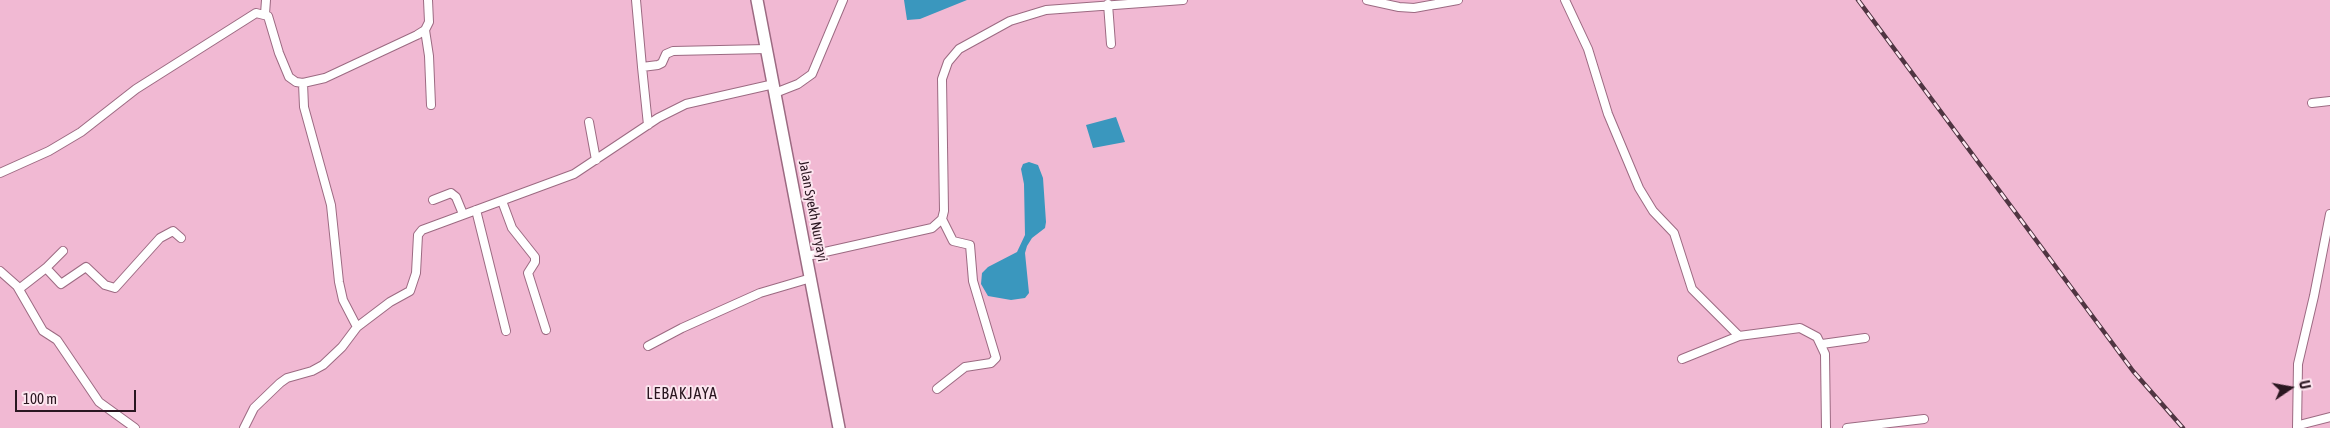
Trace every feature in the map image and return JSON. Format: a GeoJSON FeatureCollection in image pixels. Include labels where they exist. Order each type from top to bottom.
{"type":"FeatureCollection","features":[{"type":"Feature","properties":{"kind":"main road","name":"Jalan Syekh Nuryayi"},"geometry":{"type":"LineString","coordinates":[[758,0],[839,428]]}},
{"type":"Feature","properties":{"kind":"street"},"geometry":{"type":"LineString","coordinates":[[265,14],[268,9],[266,0]]}},
{"type":"Feature","properties":{"kind":"street"},"geometry":{"type":"LineString","coordinates":[[428,0],[429,22],[425,30],[429,56],[432,104]]}},
{"type":"Feature","properties":{"kind":"street"},"geometry":{"type":"LineString","coordinates":[[636,0],[648,125]]}},
{"type":"Feature","properties":{"kind":"street"},"geometry":{"type":"LineString","coordinates":[[244,428],[254,408],[287,378],[323,365],[342,347],[357,327],[390,302],[410,291],[416,273],[418,235],[422,230],[568,177],[663,115],[691,102],[798,84],[812,74],[843,0]]}},
{"type":"Feature","properties":{"kind":"street"},"geometry":{"type":"LineString","coordinates":[[807,256],[932,228],[942,219],[944,211],[942,79],[944,69],[954,53],[1018,18],[1058,8],[1183,0]]}},
{"type":"Feature","properties":{"kind":"street"},"geometry":{"type":"LineString","coordinates":[[1367,0],[1399,7],[1414,8],[1458,0]]}},
{"type":"Feature","properties":{"kind":"street"},"geometry":{"type":"LineString","coordinates":[[1565,0],[1588,49],[1608,114],[1643,197],[1653,211],[1674,233],[1687,281],[1692,289],[1739,336]]}},
{"type":"Feature","properties":{"kind":"street"},"geometry":{"type":"LineString","coordinates":[[1108,4],[1111,44]]}},
{"type":"Feature","properties":{"kind":"street"},"geometry":{"type":"LineString","coordinates":[[0,173],[64,143],[104,116],[136,90],[256,13],[268,16],[279,53],[289,77],[296,82],[303,83],[325,78],[425,30]]}},
{"type":"Feature","properties":{"kind":"street"},"geometry":{"type":"LineString","coordinates":[[642,66],[658,65],[666,54],[673,51],[767,49]]}},
{"type":"Feature","properties":{"kind":"street"},"geometry":{"type":"LineString","coordinates":[[303,83],[304,107],[331,206],[339,282],[343,300],[357,327]]}},
{"type":"Feature","properties":{"kind":"street"},"geometry":{"type":"LineString","coordinates":[[2312,103],[2330,101]]}},
{"type":"Feature","properties":{"kind":"street"},"geometry":{"type":"LineString","coordinates":[[589,122],[596,160]]}},
{"type":"Feature","properties":{"kind":"street"},"geometry":{"type":"LineString","coordinates":[[433,200],[451,193],[456,197],[463,214]]}},
{"type":"Feature","properties":{"kind":"street"},"geometry":{"type":"LineString","coordinates":[[502,201],[512,228],[534,257],[535,262],[528,273],[546,330]]}},
{"type":"Feature","properties":{"kind":"street"},"geometry":{"type":"LineString","coordinates":[[476,210],[506,331]]}},
{"type":"Feature","properties":{"kind":"street"},"geometry":{"type":"LineString","coordinates":[[2330,214],[2298,364],[2298,426],[2330,417]]}},
{"type":"Feature","properties":{"kind":"street"},"geometry":{"type":"LineString","coordinates":[[937,389],[965,367],[991,363],[996,358],[973,281],[970,245],[952,241],[942,219]]}},
{"type":"Feature","properties":{"kind":"street"},"geometry":{"type":"LineString","coordinates":[[46,268],[62,284],[86,267],[105,285],[115,288],[160,238],[173,231],[181,238]]}},
{"type":"Feature","properties":{"kind":"street"},"geometry":{"type":"LineString","coordinates":[[19,289],[46,268],[63,251]]}},
{"type":"Feature","properties":{"kind":"street"},"geometry":{"type":"LineString","coordinates":[[0,271],[12,279],[43,332],[57,340],[99,402],[135,428]]}},
{"type":"Feature","properties":{"kind":"street"},"geometry":{"type":"LineString","coordinates":[[648,346],[682,328],[760,293],[811,278]]}},
{"type":"Feature","properties":{"kind":"street"},"geometry":{"type":"LineString","coordinates":[[1682,359],[1739,336],[1800,328],[1812,334],[1822,344],[1825,354],[1826,428]]}},
{"type":"Feature","properties":{"kind":"street"},"geometry":{"type":"LineString","coordinates":[[1822,344],[1865,338]]}},
{"type":"Feature","properties":{"kind":"street"},"geometry":{"type":"LineString","coordinates":[[1847,428],[1924,419]]}},
{"type":"Feature","properties":{"kind":"water"},"geometry":{"type":"Polygon","coordinates":[[[904,0],[967,0],[920,19],[907,20],[904,0]]]}},
{"type":"Feature","properties":{"kind":"water"},"geometry":{"type":"Polygon","coordinates":[[[1116,117],[1125,142],[1093,148],[1086,125],[1116,117]]]}},
{"type":"Feature","properties":{"kind":"water"},"geometry":{"type":"Polygon","coordinates":[[[1029,162],[1038,165],[1043,178],[1046,222],[1045,228],[1032,238],[1025,253],[1029,293],[1025,298],[1011,300],[988,296],[981,284],[982,273],[988,267],[1017,252],[1025,235],[1024,184],[1021,169],[1023,164],[1029,162]]]}},
{"type":"Feature","properties":{"kind":"railway"},"geometry":{"type":"LineString","coordinates":[[1858,0],[2133,371],[2183,428]]}},
{"type":"Feature","properties":{"kind":"district","name":"LEBAKJAYA"},"geometry":{"type":"Point","coordinates":[682,394]}}]}
